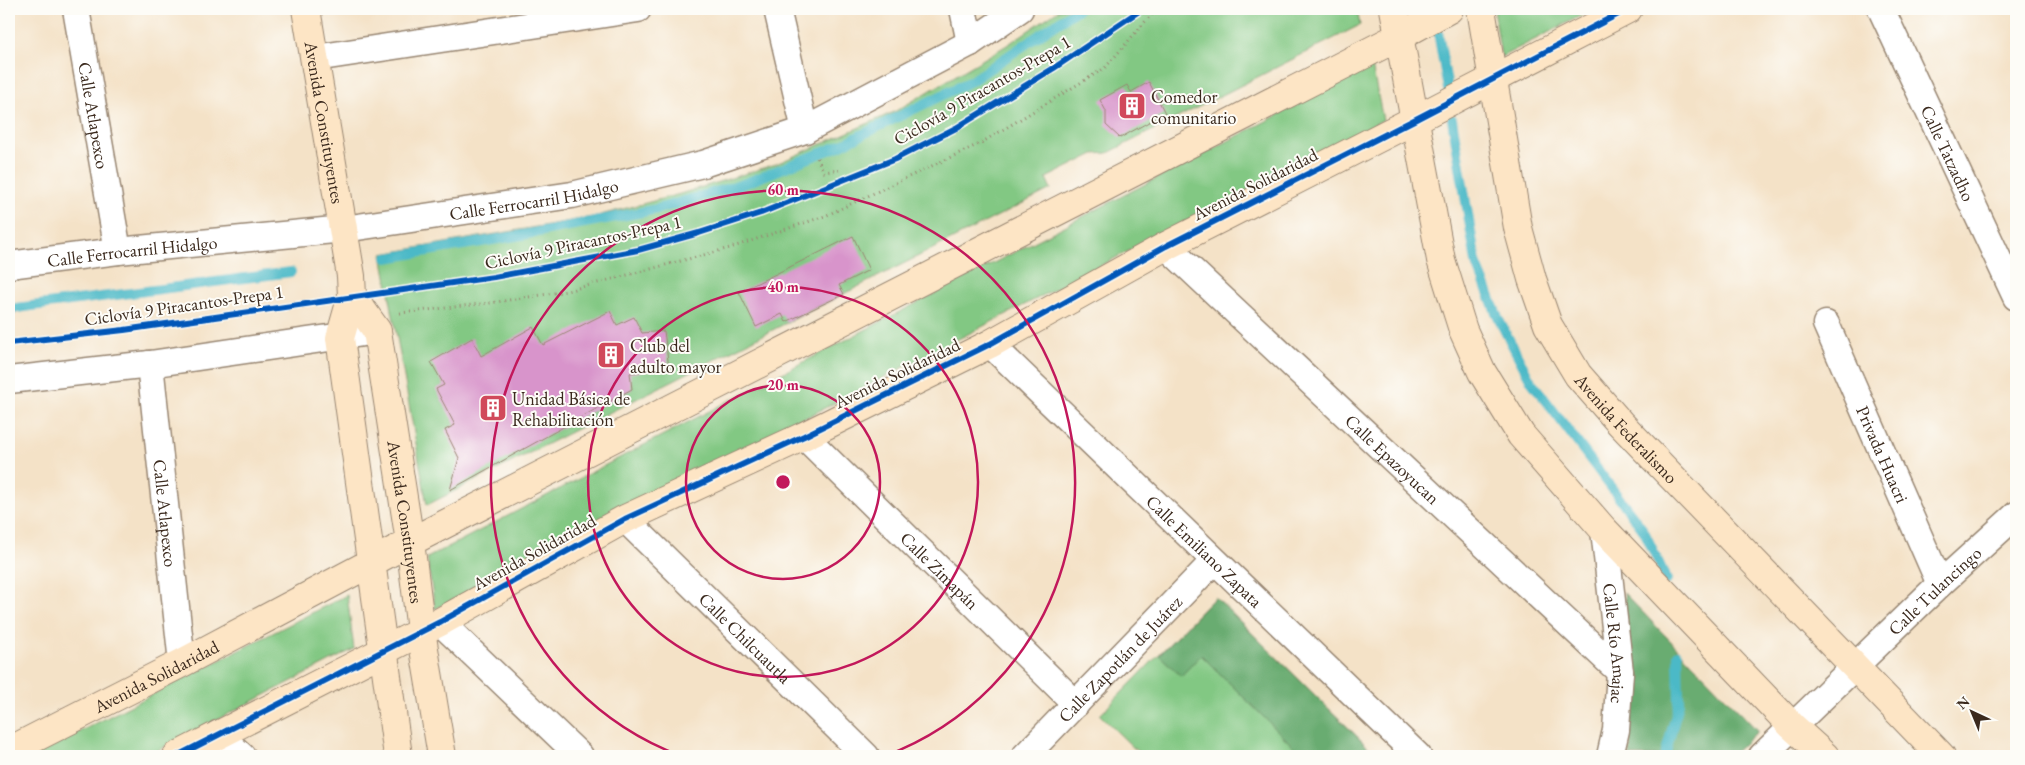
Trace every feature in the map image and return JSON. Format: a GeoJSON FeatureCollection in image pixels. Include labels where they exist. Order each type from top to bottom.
{"type":"FeatureCollection","features":[{"type":"Feature","properties":{"kind":"street","name":"Calle Atlapexco"},"geometry":{"type":"LineString","coordinates":[[76,9],[118,252]]}},
{"type":"Feature","properties":{"kind":"street","name":"Avenida Constituyentes"},"geometry":{"type":"LineString","coordinates":[[306,9],[344,229],[352,296],[340,338],[398,756]]}},
{"type":"Feature","properties":{"kind":"street"},"geometry":{"type":"LineString","coordinates":[[315,58],[638,9]]}},
{"type":"Feature","properties":{"kind":"street"},"geometry":{"type":"LineString","coordinates":[[777,9],[804,130]]}},
{"type":"Feature","properties":{"kind":"street"},"geometry":{"type":"LineString","coordinates":[[963,9],[970,43]]}},
{"type":"Feature","properties":{"kind":"street","name":"Calle Ferrocarril Hidalgo"},"geometry":{"type":"LineString","coordinates":[[9,265],[344,229],[572,195],[703,164],[804,130],[970,43],[1020,9]]}},
{"type":"Feature","properties":{"kind":"street"},"geometry":{"type":"LineString","coordinates":[[1394,9],[1442,260],[1463,330],[1482,372],[1521,435],[1604,530],[1792,726],[1824,756]]}},
{"type":"Feature","properties":{"kind":"street","name":"Avenida Solidaridad"},"geometry":{"type":"LineString","coordinates":[[9,751],[182,663],[410,542],[1400,36],[1449,9]]}},
{"type":"Feature","properties":{"kind":"street","name":"Avenida Federalismo"},"geometry":{"type":"LineString","coordinates":[[1481,9],[1518,228],[1532,279],[1548,325],[1578,375],[1620,423],[1853,667],[1941,756]]}},
{"type":"Feature","properties":{"kind":"street","name":"Avenida Solidaridad"},"geometry":{"type":"LineString","coordinates":[[176,756],[430,626],[625,519],[804,436],[990,344],[1166,246],[1416,120],[1628,9]]}},
{"type":"Feature","properties":{"kind":"street","name":"Calle Tatzadho"},"geometry":{"type":"LineString","coordinates":[[1881,9],[2016,297]]}},
{"type":"Feature","properties":{"kind":"street","name":"Calle Epazoyucan"},"geometry":{"type":"LineString","coordinates":[[1166,246],[1620,672]]}},
{"type":"Feature","properties":{"kind":"street","name":"Avenida Constituyentes"},"geometry":{"type":"LineString","coordinates":[[352,296],[373,325],[410,542],[430,626],[442,756]]}},
{"type":"Feature","properties":{"kind":"street","name":"Privada Huacri"},"geometry":{"type":"LineString","coordinates":[[1826,324],[1940,584]]}},
{"type":"Feature","properties":{"kind":"street"},"geometry":{"type":"LineString","coordinates":[[9,380],[150,364],[340,338],[373,325]]}},
{"type":"Feature","properties":{"kind":"street","name":"Calle Emiliano Zapata"},"geometry":{"type":"LineString","coordinates":[[990,344],[1418,756]]}},
{"type":"Feature","properties":{"kind":"street","name":"Calle Atlapexco"},"geometry":{"type":"LineString","coordinates":[[150,364],[182,663]]}},
{"type":"Feature","properties":{"kind":"street","name":"Calle Zimapán"},"geometry":{"type":"LineString","coordinates":[[804,436],[1076,704]]}},
{"type":"Feature","properties":{"kind":"street","name":"Calle Tulancingo"},"geometry":{"type":"LineString","coordinates":[[1762,756],[1940,584],[2016,515]]}},
{"type":"Feature","properties":{"kind":"street","name":"Calle Chilcuautla"},"geometry":{"type":"LineString","coordinates":[[625,519],[866,756]]}},
{"type":"Feature","properties":{"kind":"street","name":"Calle Río Amajac"},"geometry":{"type":"LineString","coordinates":[[1604,530],[1620,672],[1616,730],[1610,756]]}},
{"type":"Feature","properties":{"kind":"street","name":"Calle Zapotlán de Juárez"},"geometry":{"type":"LineString","coordinates":[[1025,756],[1214,561]]}},
{"type":"Feature","properties":{"kind":"street"},"geometry":{"type":"LineString","coordinates":[[430,626],[580,756]]}},
{"type":"Feature","properties":{"kind":"street"},"geometry":{"type":"LineString","coordinates":[[218,734],[242,756]]}},
{"type":"Feature","properties":{"kind":"path"},"geometry":{"type":"LineString","coordinates":[[373,325],[567,291],[730,248],[825,216],[981,144],[1105,68],[1150,16],[1159,9]]}},
{"type":"Feature","properties":{"kind":"path"},"geometry":{"type":"LineString","coordinates":[[821,165],[824,172],[839,170]]}},
{"type":"Feature","properties":{"kind":"green space"},"geometry":{"type":"Polygon","coordinates":[[[1060,9],[1357,9],[1360,25],[1108,153],[1094,154],[1046,178],[1051,189],[427,505],[382,254],[593,217],[680,194],[776,164],[894,112],[1007,45],[1060,9]]]}},
{"type":"Feature","properties":{"kind":"green space"},"geometry":{"type":"Polygon","coordinates":[[[1494,9],[1594,9],[1501,57],[1494,9]]]}},
{"type":"Feature","properties":{"kind":"green space"},"geometry":{"type":"Polygon","coordinates":[[[1372,66],[1383,120],[435,609],[427,558],[1372,66]]]}},
{"type":"Feature","properties":{"kind":"green space"},"geometry":{"type":"Polygon","coordinates":[[[1624,593],[1758,731],[1731,756],[1630,756],[1632,687],[1624,593]]]}},
{"type":"Feature","properties":{"kind":"green space"},"geometry":{"type":"Polygon","coordinates":[[[347,595],[354,649],[147,756],[32,756],[347,595]]]}},
{"type":"Feature","properties":{"kind":"green space"},"geometry":{"type":"Polygon","coordinates":[[[1215,597],[1377,756],[1142,756],[1100,715],[1215,597]]]}},
{"type":"Feature","properties":{"kind":"green space"},"geometry":{"type":"Polygon","coordinates":[[[1215,597],[1377,756],[1303,756],[1201,655],[1181,676],[1159,655],[1215,597]]]}},
{"type":"Feature","properties":{"kind":"building","name":"Comedor comunitario"},"geometry":{"type":"Polygon","coordinates":[[[1149,82],[1165,113],[1120,138],[1106,125],[1106,111],[1100,100],[1127,85],[1131,92],[1149,82]]]}},
{"type":"Feature","properties":{"kind":"building"},"geometry":{"type":"Polygon","coordinates":[[[853,236],[869,270],[839,285],[844,294],[786,322],[782,314],[756,327],[739,292],[853,236]]]}},
{"type":"Feature","properties":{"kind":"building"},"geometry":{"type":"Polygon","coordinates":[[[610,311],[617,325],[634,317],[642,333],[664,331],[669,368],[630,373],[632,389],[450,490],[459,458],[445,430],[455,425],[436,389],[444,385],[431,362],[472,338],[481,356],[533,327],[543,345],[610,311]]]}},
{"type":"Feature","properties":{"kind":"waterway"},"geometry":{"type":"LineString","coordinates":[[387,258],[658,209],[746,183],[839,146],[971,81],[1078,9]]}},
{"type":"Feature","properties":{"kind":"waterway"},"geometry":{"type":"LineString","coordinates":[[1438,32],[1448,89]]}},
{"type":"Feature","properties":{"kind":"waterway"},"geometry":{"type":"LineString","coordinates":[[1452,119],[1476,262],[1499,320],[1531,381],[1644,531],[1667,580]]}},
{"type":"Feature","properties":{"kind":"waterway"},"geometry":{"type":"LineString","coordinates":[[9,309],[291,272]]}},
{"type":"Feature","properties":{"kind":"waterway"},"geometry":{"type":"LineString","coordinates":[[1665,756],[1679,703],[1678,654]]}},
{"type":"Feature","properties":{"kind":"cycle path","name":"Ciclovía 9 Piracantos-Prepa 1"},"geometry":{"type":"LineString","coordinates":[[9,343],[124,330],[494,277],[638,250],[699,233],[761,213],[895,159],[956,128],[1054,68],[1142,9]]}},
{"type":"Feature","properties":{"kind":"cycle path"},"geometry":{"type":"LineString","coordinates":[[177,756],[440,622],[625,519],[804,436],[990,344],[1166,246],[1628,9]]}},
{"type":"Feature","properties":{"kind":"place","name":"Comedor comunitario"},"geometry":{"type":"Point","coordinates":[1132,106]}},
{"type":"Feature","properties":{"kind":"place","name":"Club del adulto mayor"},"geometry":{"type":"Point","coordinates":[611,355]}},
{"type":"Feature","properties":{"kind":"place","name":"Unidad Básica de Rehabilitación"},"geometry":{"type":"Point","coordinates":[493,408]}}]}
